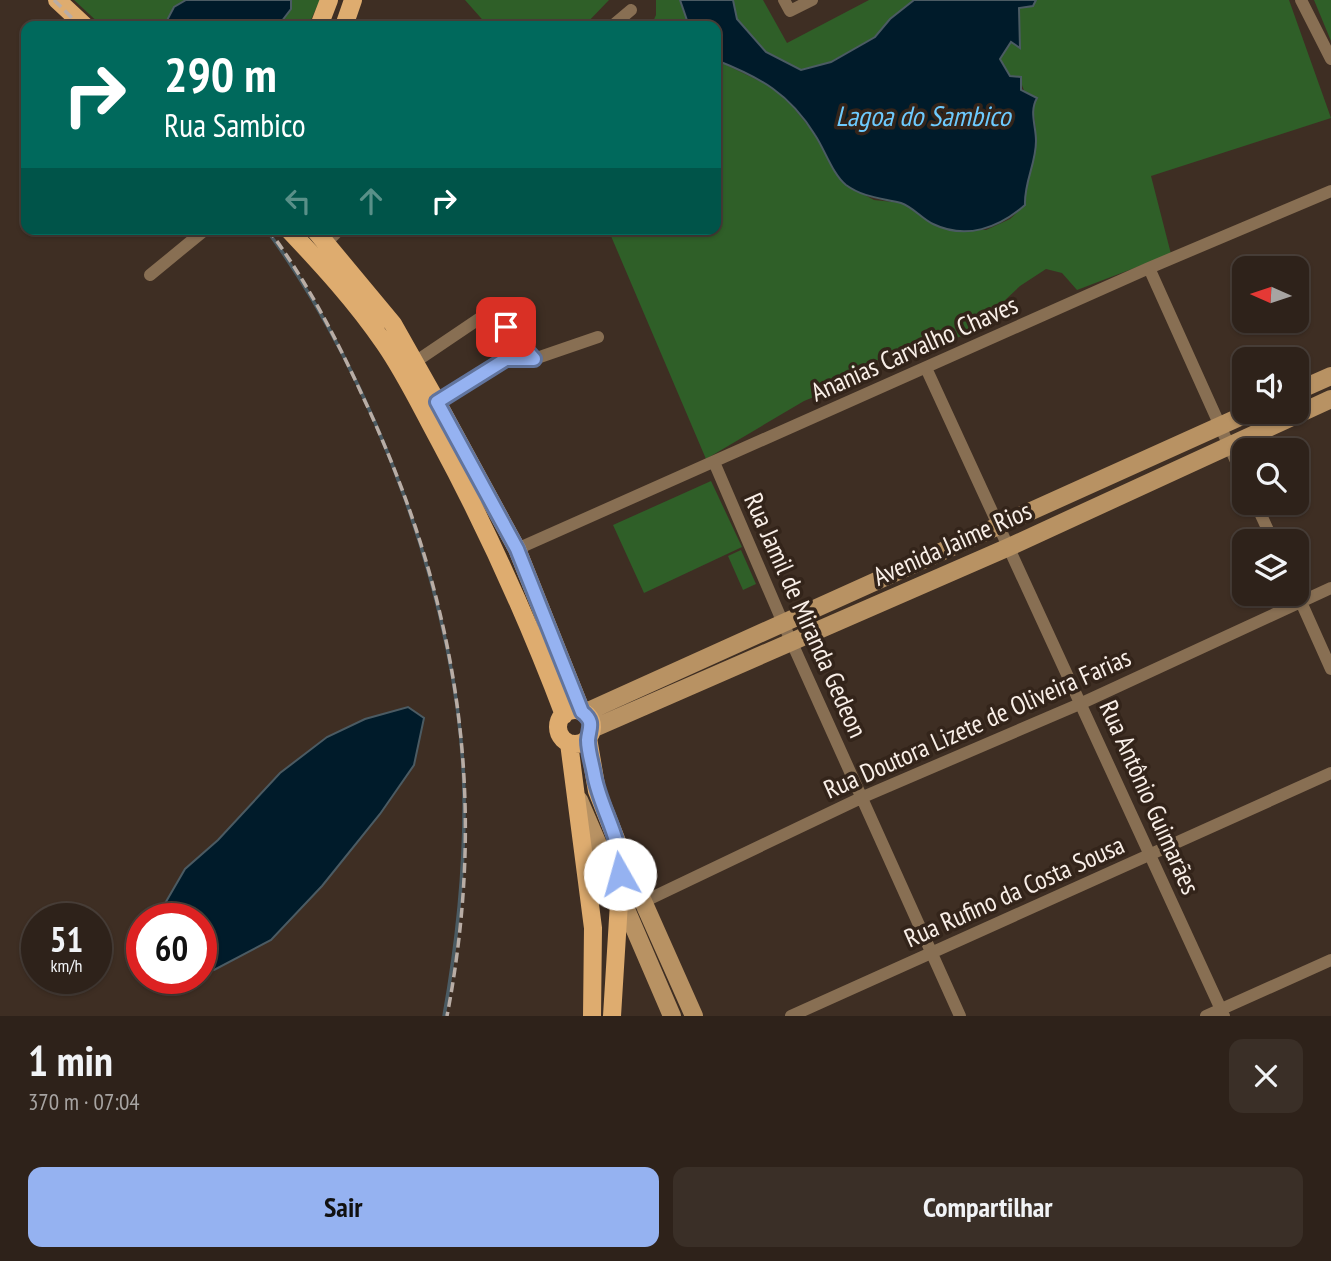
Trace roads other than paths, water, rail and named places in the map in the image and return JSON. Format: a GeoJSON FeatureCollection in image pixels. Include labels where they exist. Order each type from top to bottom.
{"type":"FeatureCollection","features":[{"type":"Feature","properties":{"kind":"main road"},"geometry":{"type":"LineString","coordinates":[[57,0],[80,21]]}},
{"type":"Feature","properties":{"kind":"main road"},"geometry":{"type":"LineString","coordinates":[[322,21],[329,0]]}},
{"type":"Feature","properties":{"kind":"main road"},"geometry":{"type":"LineString","coordinates":[[346,21],[353,0]]}},
{"type":"Feature","properties":{"kind":"main road"},"geometry":{"type":"LineString","coordinates":[[293,235],[354,302],[385,344],[416,398],[484,523],[527,618],[582,721],[580,744],[569,743]]}},
{"type":"Feature","properties":{"kind":"main road"},"geometry":{"type":"LineString","coordinates":[[320,236],[393,324],[517,549],[582,721],[597,791],[622,854],[612,1016]]}},
{"type":"Feature","properties":{"kind":"main road"},"geometry":{"type":"LineString","coordinates":[[582,721],[559,723],[559,733],[569,743],[593,928],[592,1016]]}},
{"type":"Feature","properties":{"kind":"street"},"geometry":{"type":"LineString","coordinates":[[787,6],[812,0]]}},
{"type":"Feature","properties":{"kind":"street"},"geometry":{"type":"LineString","coordinates":[[1301,0],[1331,59]]}},
{"type":"Feature","properties":{"kind":"street"},"geometry":{"type":"LineString","coordinates":[[618,21],[631,10]]}},
{"type":"Feature","properties":{"kind":"street","name":"Ananias Carvalho Chaves"},"geometry":{"type":"LineString","coordinates":[[517,549],[1149,268],[1331,191]]}},
{"type":"Feature","properties":{"kind":"street"},"geometry":{"type":"LineString","coordinates":[[150,275],[199,235]]}},
{"type":"Feature","properties":{"kind":"street"},"geometry":{"type":"LineString","coordinates":[[1149,268],[1232,454]]}},
{"type":"Feature","properties":{"kind":"street"},"geometry":{"type":"LineString","coordinates":[[415,362],[492,310],[534,359]]}},
{"type":"Feature","properties":{"kind":"street"},"geometry":{"type":"LineString","coordinates":[[437,402],[506,359],[534,359],[598,337]]}},
{"type":"Feature","properties":{"kind":"street","name":"Rua Antônio Guimarães"},"geometry":{"type":"LineString","coordinates":[[926,369],[1082,703],[1222,1013]]}},
{"type":"Feature","properties":{"kind":"street","name":"Avenida Jaime Rios"},"geometry":{"type":"LineString","coordinates":[[582,721],[792,643],[1009,547],[1229,447],[1329,388]]}},
{"type":"Feature","properties":{"kind":"street","name":"Avenida Jaime Rios"},"geometry":{"type":"LineString","coordinates":[[1309,390],[1329,388]]}},
{"type":"Feature","properties":{"kind":"street","name":"Avenida Jaime Rios"},"geometry":{"type":"LineString","coordinates":[[582,721],[783,623],[1232,420]]}},
{"type":"Feature","properties":{"kind":"street","name":"Rua Jamil de Miranda Gedeon"},"geometry":{"type":"LineString","coordinates":[[715,462],[783,623],[960,1016]]}},
{"type":"Feature","properties":{"kind":"street","name":"Rua Doutora Lizete de Oliveira Farias"},"geometry":{"type":"LineString","coordinates":[[1309,595],[1331,588]]}},
{"type":"Feature","properties":{"kind":"street","name":"Rua Doutora Lizete de Oliveira Farias"},"geometry":{"type":"LineString","coordinates":[[643,902],[863,797],[1082,703],[1282,606]]}},
{"type":"Feature","properties":{"kind":"street"},"geometry":{"type":"LineString","coordinates":[[1303,606],[1331,668]]}},
{"type":"Feature","properties":{"kind":"street","name":"Rua Rufino da Costa Sousa"},"geometry":{"type":"LineString","coordinates":[[791,1016],[1331,773]]}},
{"type":"Feature","properties":{"kind":"street"},"geometry":{"type":"LineString","coordinates":[[575,790],[672,1016]]}},
{"type":"Feature","properties":{"kind":"street"},"geometry":{"type":"LineString","coordinates":[[622,854],[694,1016]]}},
{"type":"Feature","properties":{"kind":"street"},"geometry":{"type":"LineString","coordinates":[[1206,1016],[1222,1013],[1331,960]]}},
{"type":"Feature","properties":{"kind":"water"},"geometry":{"type":"Polygon","coordinates":[[[186,0],[291,0],[291,9],[282,21],[167,21],[174,7],[186,0]]]}},
{"type":"Feature","properties":{"kind":"water","name":"Lagoa do Sambico"},"geometry":{"type":"Polygon","coordinates":[[[680,0],[733,0],[737,19],[766,52],[801,70],[831,62],[875,37],[890,19],[914,0],[1036,0],[1033,6],[1019,8],[1020,48],[1011,42],[1000,59],[1010,76],[1021,77],[1021,90],[1037,98],[1033,114],[1035,149],[1025,205],[993,225],[958,231],[933,224],[901,203],[866,195],[853,189],[837,175],[819,141],[795,108],[773,89],[747,73],[721,62],[721,21],[687,21],[680,0]]]}},
{"type":"Feature","properties":{"kind":"water"},"geometry":{"type":"Polygon","coordinates":[[[408,707],[424,718],[414,765],[380,814],[322,886],[271,940],[217,968],[217,903],[165,903],[185,869],[218,840],[280,773],[327,737],[365,719],[408,707]]]}},
{"type":"Feature","properties":{"kind":"waterway"},"geometry":{"type":"LineString","coordinates":[[270,235],[306,288],[376,424],[405,498],[429,573],[447,648],[459,722],[464,822],[459,905],[444,1016]]}},
{"type":"Feature","properties":{"kind":"railway"},"geometry":{"type":"LineString","coordinates":[[54,0],[75,21]]}},
{"type":"Feature","properties":{"kind":"railway"},"geometry":{"type":"LineString","coordinates":[[272,235],[320,311],[364,399],[396,474],[423,549],[443,625],[457,701],[464,778],[465,855],[459,935],[447,1016]]}}]}
